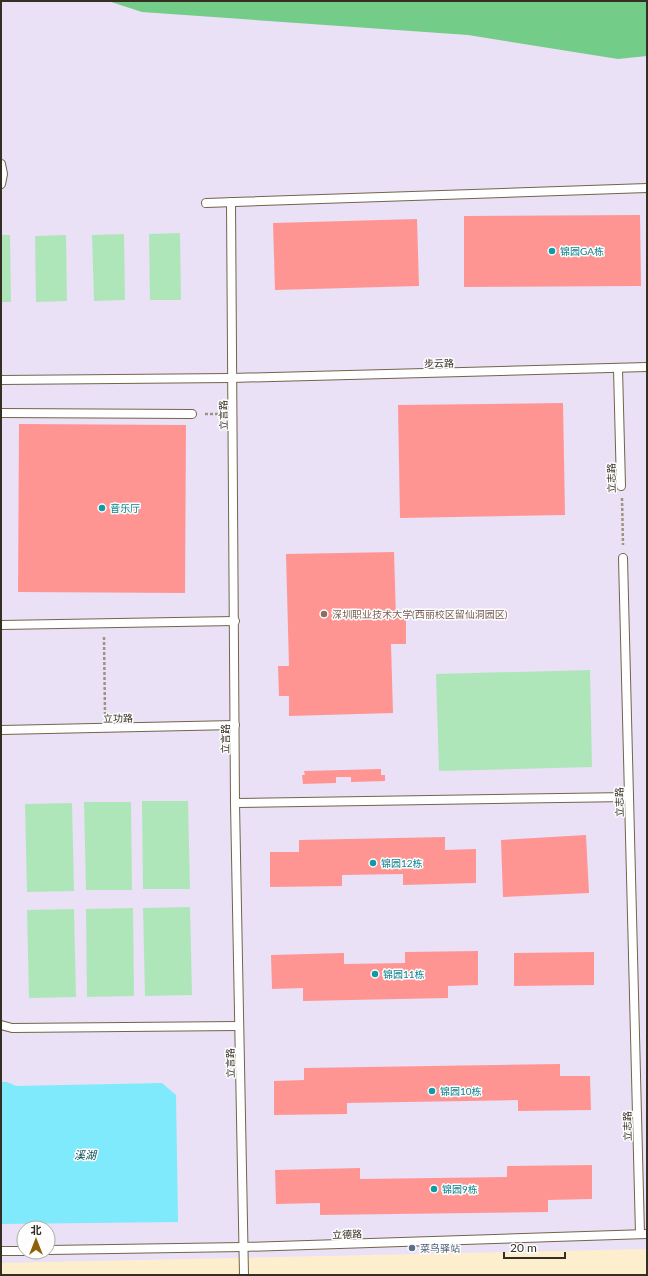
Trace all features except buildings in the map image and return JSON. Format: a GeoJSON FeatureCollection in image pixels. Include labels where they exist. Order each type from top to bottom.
{"type":"FeatureCollection","features":[{"type":"Feature","properties":{"kind":"lane"},"geometry":{"type":"LineString","coordinates":[[1,164],[3,174],[1,184]]}},
{"type":"Feature","properties":{"kind":"lane"},"geometry":{"type":"LineString","coordinates":[[206,203],[647,188]]}},
{"type":"Feature","properties":{"kind":"lane","name":"立言路"},"geometry":{"type":"LineString","coordinates":[[231,202],[235,621],[235,803],[244,1275]]}},
{"type":"Feature","properties":{"kind":"lane","name":"步云路"},"geometry":{"type":"LineString","coordinates":[[1,380],[232,378],[618,369],[647,367]]}},
{"type":"Feature","properties":{"kind":"lane","name":"立志路"},"geometry":{"type":"LineString","coordinates":[[618,369],[621,486]]}},
{"type":"Feature","properties":{"kind":"lane"},"geometry":{"type":"LineString","coordinates":[[1,413],[192,414]]}},
{"type":"Feature","properties":{"kind":"lane","name":"立志路"},"geometry":{"type":"LineString","coordinates":[[623,558],[643,1234]]}},
{"type":"Feature","properties":{"kind":"lane"},"geometry":{"type":"LineString","coordinates":[[1,625],[235,621]]}},
{"type":"Feature","properties":{"kind":"lane","name":"立功路"},"geometry":{"type":"LineString","coordinates":[[1,730],[235,725]]}},
{"type":"Feature","properties":{"kind":"lane"},"geometry":{"type":"LineString","coordinates":[[235,803],[629,797]]}},
{"type":"Feature","properties":{"kind":"lane"},"geometry":{"type":"LineString","coordinates":[[1,1026],[12,1028],[239,1026]]}},
{"type":"Feature","properties":{"kind":"lane","name":"立德路"},"geometry":{"type":"LineString","coordinates":[[56,1250],[243,1247],[643,1234]]}},
{"type":"Feature","properties":{"kind":"lane"},"geometry":{"type":"LineString","coordinates":[[1,1251],[16,1251]]}},
{"type":"Feature","properties":{"kind":"path"},"geometry":{"type":"LineString","coordinates":[[192,414],[232,414]]}},
{"type":"Feature","properties":{"kind":"path","name":"立志路"},"geometry":{"type":"LineString","coordinates":[[621,486],[623,558]]}},
{"type":"Feature","properties":{"kind":"path"},"geometry":{"type":"LineString","coordinates":[[103,624],[106,728]]}},
{"type":"Feature","properties":{"kind":"shaded area","name":"深圳职业技术大学(西丽校区留仙洞园区)"},"geometry":{"type":"Polygon","coordinates":[[[1,1],[647,1],[647,1249],[1,1263],[1,1]]]}},
{"type":"Feature","properties":{"kind":"green space"},"geometry":{"type":"Polygon","coordinates":[[[108,1],[647,1],[647,56],[618,59],[468,35],[142,12],[108,1]]]}},
{"type":"Feature","properties":{"kind":"green space"},"geometry":{"type":"Polygon","coordinates":[[[180,233],[181,300],[150,300],[149,234],[180,233]]]}},
{"type":"Feature","properties":{"kind":"green space"},"geometry":{"type":"Polygon","coordinates":[[[124,234],[125,300],[94,301],[92,235],[124,234]]]}},
{"type":"Feature","properties":{"kind":"green space"},"geometry":{"type":"Polygon","coordinates":[[[1,235],[10,235],[11,302],[1,302],[1,235]]]}},
{"type":"Feature","properties":{"kind":"green space"},"geometry":{"type":"Polygon","coordinates":[[[66,235],[67,301],[36,302],[35,236],[66,235]]]}},
{"type":"Feature","properties":{"kind":"green space"},"geometry":{"type":"Polygon","coordinates":[[[590,670],[592,767],[439,771],[436,674],[590,670]]]}},
{"type":"Feature","properties":{"kind":"green space"},"geometry":{"type":"Polygon","coordinates":[[[142,801],[188,801],[190,889],[143,889],[142,801]]]}},
{"type":"Feature","properties":{"kind":"green space"},"geometry":{"type":"Polygon","coordinates":[[[84,802],[131,802],[132,890],[86,890],[84,802]]]}},
{"type":"Feature","properties":{"kind":"green space"},"geometry":{"type":"Polygon","coordinates":[[[72,803],[74,891],[27,892],[25,804],[72,803]]]}},
{"type":"Feature","properties":{"kind":"green space"},"geometry":{"type":"Polygon","coordinates":[[[190,907],[192,995],[145,996],[143,908],[190,907]]]}},
{"type":"Feature","properties":{"kind":"green space"},"geometry":{"type":"Polygon","coordinates":[[[133,908],[134,996],[87,997],[86,909],[133,908]]]}},
{"type":"Feature","properties":{"kind":"green space"},"geometry":{"type":"Polygon","coordinates":[[[74,909],[76,997],[29,998],[27,910],[74,909]]]}},
{"type":"Feature","properties":{"kind":"water","name":"溪湖"},"geometry":{"type":"Polygon","coordinates":[[[1,1082],[7,1082],[16,1086],[162,1083],[176,1095],[178,1222],[56,1223],[56,1220],[16,1220],[16,1224],[1,1224],[1,1082]]]}},
{"type":"Feature","properties":{"kind":"place","name":"锦园GA栋"},"geometry":{"type":"Point","coordinates":[552,251]}},
{"type":"Feature","properties":{"kind":"place","name":"音乐厅"},"geometry":{"type":"Point","coordinates":[102,508]}},
{"type":"Feature","properties":{"kind":"place","name":"深圳职业技术大学(西丽校区留仙洞园区)"},"geometry":{"type":"Point","coordinates":[324,614]}},
{"type":"Feature","properties":{"kind":"place","name":"锦园12栋"},"geometry":{"type":"Point","coordinates":[373,863]}},
{"type":"Feature","properties":{"kind":"place","name":"锦园11栋"},"geometry":{"type":"Point","coordinates":[375,974]}},
{"type":"Feature","properties":{"kind":"place","name":"锦园10栋"},"geometry":{"type":"Point","coordinates":[432,1091]}},
{"type":"Feature","properties":{"kind":"place","name":"锦园9栋"},"geometry":{"type":"Point","coordinates":[434,1189]}},
{"type":"Feature","properties":{"kind":"place","name":"菜鸟驿站"},"geometry":{"type":"Point","coordinates":[412,1248]}}]}
